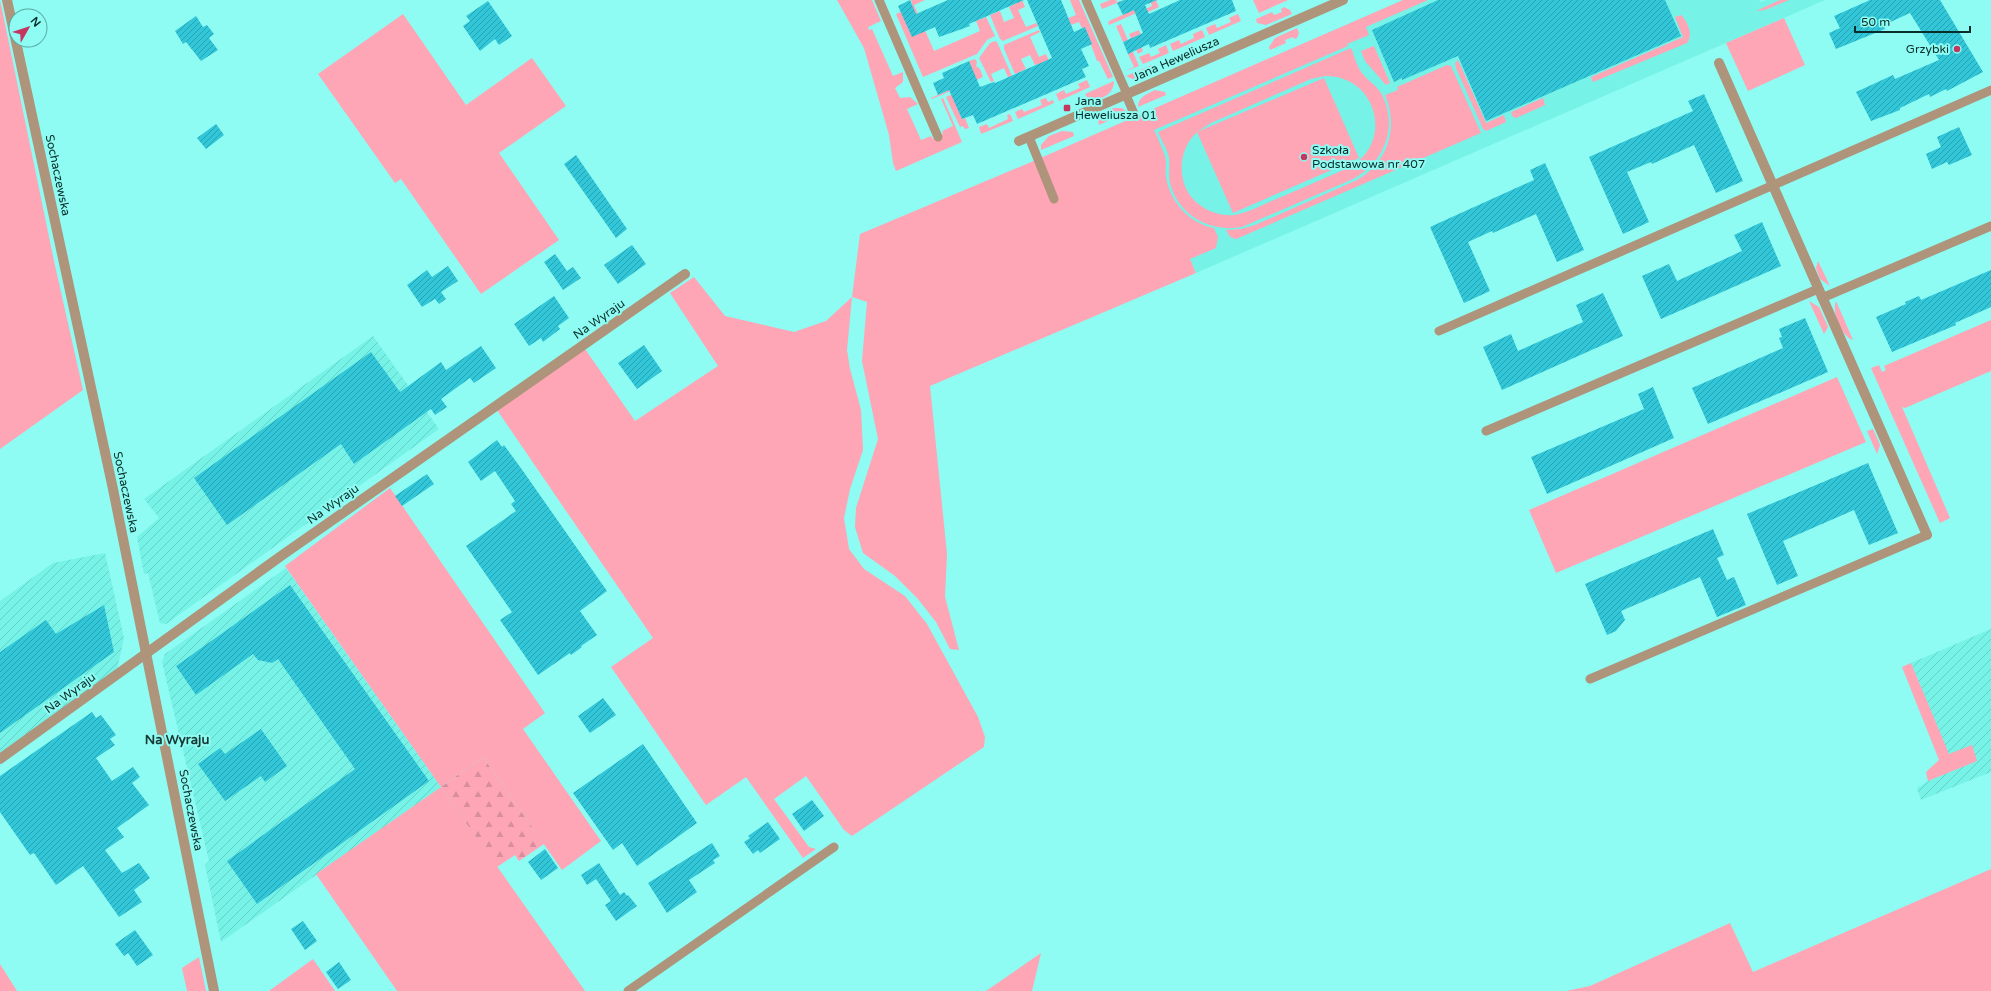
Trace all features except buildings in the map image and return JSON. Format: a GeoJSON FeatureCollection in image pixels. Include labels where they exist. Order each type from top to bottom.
{"type":"FeatureCollection","features":[{"type":"Feature","properties":{"kind":"street","name":"Sochaczewska"},"geometry":{"type":"LineString","coordinates":[[7,0],[113,488],[214,991]]}},
{"type":"Feature","properties":{"kind":"street","name":"Jana Heweliusza"},"geometry":{"type":"LineString","coordinates":[[1024,139],[1343,0]]}},
{"type":"Feature","properties":{"kind":"street"},"geometry":{"type":"LineString","coordinates":[[1719,63],[1927,536]]}},
{"type":"Feature","properties":{"kind":"street","name":"Na Wyraju"},"geometry":{"type":"LineString","coordinates":[[0,760],[281,556],[685,274]]}},
{"type":"Feature","properties":{"kind":"lane"},"geometry":{"type":"LineString","coordinates":[[879,0],[938,136]]}},
{"type":"Feature","properties":{"kind":"lane"},"geometry":{"type":"LineString","coordinates":[[1086,0],[1135,116]]}},
{"type":"Feature","properties":{"kind":"lane"},"geometry":{"type":"LineString","coordinates":[[1439,331],[1991,90]]}},
{"type":"Feature","properties":{"kind":"lane"},"geometry":{"type":"LineString","coordinates":[[1024,139],[1054,199]]}},
{"type":"Feature","properties":{"kind":"lane"},"geometry":{"type":"LineString","coordinates":[[1486,431],[1820,293],[1991,226]]}},
{"type":"Feature","properties":{"kind":"lane"},"geometry":{"type":"LineString","coordinates":[[1590,679],[1927,536]]}},
{"type":"Feature","properties":{"kind":"lane"},"geometry":{"type":"LineString","coordinates":[[628,991],[834,847]]}},
{"type":"Feature","properties":{"kind":"shaded area","name":"Szkoła Podstawowa nr 407"},"geometry":{"type":"Polygon","coordinates":[[[1403,0],[1759,0],[1761,2],[1766,0],[1825,0],[1196,273],[1129,120],[1403,0]]]}},
{"type":"Feature","properties":{"kind":"shaded area"},"geometry":{"type":"Polygon","coordinates":[[[373,336],[439,429],[166,624],[160,623],[148,573],[144,574],[137,537],[159,518],[144,499],[373,336]]]}},
{"type":"Feature","properties":{"kind":"shaded area"},"geometry":{"type":"Polygon","coordinates":[[[105,553],[124,638],[117,670],[0,753],[0,601],[53,563],[105,553]]]}},
{"type":"Feature","properties":{"kind":"shaded area"},"geometry":{"type":"Polygon","coordinates":[[[286,568],[441,787],[221,942],[205,865],[209,861],[162,662],[165,654],[286,568]]]}},
{"type":"Feature","properties":{"kind":"shaded area"},"geometry":{"type":"Polygon","coordinates":[[[1991,629],[1991,772],[1921,800],[1917,788],[1928,781],[1976,761],[1949,755],[1911,663],[1991,629]]]}},
{"type":"Feature","properties":{"kind":"green space"},"geometry":{"type":"Polygon","coordinates":[[[0,0],[8,39],[8,48],[10,48],[54,261],[83,390],[0,449],[0,0]]]}},
{"type":"Feature","properties":{"kind":"green space"},"geometry":{"type":"Polygon","coordinates":[[[837,0],[872,0],[881,21],[868,27],[869,30],[872,29],[893,76],[903,72],[903,82],[895,88],[900,98],[910,97],[918,104],[907,109],[921,140],[931,136],[933,139],[943,134],[942,131],[953,126],[941,99],[943,98],[962,142],[896,171],[893,163],[889,135],[864,48],[837,0]]]}},
{"type":"Feature","properties":{"kind":"green space"},"geometry":{"type":"Polygon","coordinates":[[[911,0],[925,0],[914,5],[934,51],[980,31],[976,21],[986,17],[995,36],[987,40],[977,54],[923,77],[896,14],[913,7],[911,0]]]}},
{"type":"Feature","properties":{"kind":"green space"},"geometry":{"type":"Polygon","coordinates":[[[1022,0],[1025,7],[1018,10],[1026,27],[1036,23],[1038,26],[1003,41],[1000,39],[990,15],[1000,11],[1004,22],[1014,18],[1009,7],[1022,0]]]}},
{"type":"Feature","properties":{"kind":"green space"},"geometry":{"type":"Polygon","coordinates":[[[1070,0],[1079,0],[1113,77],[1108,79],[1099,61],[1097,61],[1085,28],[1082,28],[1079,22],[1071,25],[1068,18],[1076,15],[1070,0]]]}},
{"type":"Feature","properties":{"kind":"green space"},"geometry":{"type":"Polygon","coordinates":[[[1110,0],[1116,0],[1117,2],[1124,0],[1102,9],[1100,4],[1110,0]]]}},
{"type":"Feature","properties":{"kind":"green space"},"geometry":{"type":"Polygon","coordinates":[[[1150,0],[1158,0],[1156,1],[1159,7],[1148,12],[1143,10],[1152,6],[1150,0]]]}},
{"type":"Feature","properties":{"kind":"green space"},"geometry":{"type":"Polygon","coordinates":[[[1253,0],[1288,0],[1259,13],[1253,0]]]}},
{"type":"Feature","properties":{"kind":"green space"},"geometry":{"type":"Polygon","coordinates":[[[1403,0],[1428,0],[1366,27],[1369,35],[1347,44],[1348,46],[1154,130],[1165,156],[1168,186],[1176,203],[1189,216],[1214,228],[1218,237],[1216,248],[1190,259],[1196,273],[930,386],[947,554],[945,597],[959,650],[950,649],[936,622],[918,599],[895,576],[863,553],[855,527],[856,508],[878,439],[862,361],[867,302],[852,297],[860,234],[1029,163],[1403,0]]]}},
{"type":"Feature","properties":{"kind":"green space"},"geometry":{"type":"Polygon","coordinates":[[[1780,0],[1789,0],[1765,10],[1756,11],[1780,0]]]}},
{"type":"Feature","properties":{"kind":"green space"},"geometry":{"type":"Polygon","coordinates":[[[1284,7],[1290,10],[1292,14],[1266,25],[1257,23],[1256,19],[1272,12],[1274,15],[1282,12],[1281,9],[1284,7]]]}},
{"type":"Feature","properties":{"kind":"green space"},"geometry":{"type":"Polygon","coordinates":[[[1138,8],[1139,12],[1109,25],[1108,22],[1111,20],[1138,8]]]}},
{"type":"Feature","properties":{"kind":"green space"},"geometry":{"type":"Polygon","coordinates":[[[403,14],[466,105],[532,58],[566,106],[499,153],[559,240],[481,294],[401,179],[395,183],[318,74],[403,14]]]}},
{"type":"Feature","properties":{"kind":"green space"},"geometry":{"type":"Polygon","coordinates":[[[1238,14],[1241,21],[1209,35],[1206,28],[1215,24],[1217,28],[1231,22],[1229,18],[1238,14]]]}},
{"type":"Feature","properties":{"kind":"green space"},"geometry":{"type":"Polygon","coordinates":[[[1681,15],[1690,32],[1687,43],[1593,82],[1591,77],[1683,37],[1675,17],[1681,15]]]}},
{"type":"Feature","properties":{"kind":"green space"},"geometry":{"type":"Polygon","coordinates":[[[1784,18],[1805,65],[1748,91],[1726,43],[1784,18]]]}},
{"type":"Feature","properties":{"kind":"green space"},"geometry":{"type":"Polygon","coordinates":[[[1121,24],[1139,66],[1123,72],[1134,67],[1128,54],[1131,52],[1126,41],[1123,42],[1116,26],[1121,24]]]}},
{"type":"Feature","properties":{"kind":"green space"},"geometry":{"type":"Polygon","coordinates":[[[1297,28],[1299,33],[1297,38],[1294,39],[1293,37],[1285,40],[1286,43],[1270,50],[1269,47],[1275,38],[1297,28]]]}},
{"type":"Feature","properties":{"kind":"green space"},"geometry":{"type":"Polygon","coordinates":[[[1039,30],[1040,32],[1030,37],[1039,57],[1046,54],[1049,61],[1035,65],[1030,55],[1021,59],[1026,69],[1015,74],[1004,49],[1004,45],[1039,30]]]}},
{"type":"Feature","properties":{"kind":"green space"},"geometry":{"type":"Polygon","coordinates":[[[1139,30],[1143,40],[1139,41],[1143,51],[1138,54],[1129,34],[1139,30]]]}},
{"type":"Feature","properties":{"kind":"green space"},"geometry":{"type":"Polygon","coordinates":[[[1202,30],[1205,37],[1173,51],[1170,44],[1179,40],[1181,44],[1194,38],[1193,34],[1202,30]]]}},
{"type":"Feature","properties":{"kind":"green space"},"geometry":{"type":"Polygon","coordinates":[[[995,41],[997,42],[1012,76],[1008,77],[1004,68],[991,74],[994,81],[991,82],[979,58],[990,43],[995,41]]]}},
{"type":"Feature","properties":{"kind":"green space"},"geometry":{"type":"Polygon","coordinates":[[[1166,45],[1169,53],[1143,64],[1139,57],[1149,53],[1151,57],[1160,53],[1158,49],[1166,45]]]}},
{"type":"Feature","properties":{"kind":"green space"},"geometry":{"type":"Polygon","coordinates":[[[1374,46],[1390,83],[1386,85],[1365,61],[1361,51],[1374,46]]]}},
{"type":"Feature","properties":{"kind":"green space"},"geometry":{"type":"Polygon","coordinates":[[[1351,48],[1357,64],[1364,76],[1381,93],[1389,118],[1386,142],[1381,153],[1364,172],[1353,179],[1242,227],[1230,228],[1207,224],[1188,213],[1180,204],[1170,183],[1168,155],[1158,132],[1351,48]],[[1325,76],[1311,79],[1211,123],[1197,132],[1186,148],[1182,160],[1183,180],[1190,195],[1195,201],[1209,211],[1225,215],[1234,215],[1250,211],[1350,167],[1364,156],[1372,142],[1375,127],[1374,111],[1367,97],[1357,86],[1343,79],[1325,76]]]}},
{"type":"Feature","properties":{"kind":"green space"},"geometry":{"type":"Polygon","coordinates":[[[975,59],[977,62],[976,66],[980,69],[983,77],[932,99],[931,98],[975,79],[969,61],[975,59]]]}},
{"type":"Feature","properties":{"kind":"green space"},"geometry":{"type":"Polygon","coordinates":[[[1458,60],[1486,123],[1504,115],[1506,122],[1486,131],[1483,129],[1456,68],[1455,63],[1458,60]]]}},
{"type":"Feature","properties":{"kind":"green space"},"geometry":{"type":"Polygon","coordinates":[[[1152,65],[1154,68],[1148,77],[1137,81],[1126,76],[1152,65]]]}},
{"type":"Feature","properties":{"kind":"green space"},"geometry":{"type":"Polygon","coordinates":[[[1447,65],[1451,66],[1481,133],[1236,239],[1230,237],[1226,230],[1241,229],[1255,225],[1357,180],[1368,173],[1383,154],[1388,143],[1391,119],[1385,95],[1398,90],[1397,87],[1447,65]]]}},
{"type":"Feature","properties":{"kind":"green space"},"geometry":{"type":"Polygon","coordinates":[[[1324,78],[1359,158],[1233,213],[1197,132],[1324,78]]]}},
{"type":"Feature","properties":{"kind":"green space"},"geometry":{"type":"Polygon","coordinates":[[[1087,80],[1090,87],[1059,101],[1056,94],[1064,90],[1066,94],[1080,88],[1078,84],[1087,80]]]}},
{"type":"Feature","properties":{"kind":"green space"},"geometry":{"type":"Polygon","coordinates":[[[1114,81],[1109,94],[1101,98],[1096,99],[1087,97],[1085,94],[1114,81]]]}},
{"type":"Feature","properties":{"kind":"green space"},"geometry":{"type":"Polygon","coordinates":[[[977,83],[956,105],[962,119],[965,118],[969,128],[965,129],[963,126],[960,127],[946,97],[977,83]]]}},
{"type":"Feature","properties":{"kind":"green space"},"geometry":{"type":"Polygon","coordinates":[[[1155,90],[1165,92],[1166,95],[1138,107],[1141,98],[1155,90]]]}},
{"type":"Feature","properties":{"kind":"green space"},"geometry":{"type":"Polygon","coordinates":[[[1046,98],[1048,102],[1053,100],[1054,103],[1018,119],[1015,112],[1022,109],[1024,112],[1042,105],[1040,100],[1046,98]]]}},
{"type":"Feature","properties":{"kind":"green space"},"geometry":{"type":"Polygon","coordinates":[[[1543,98],[1545,105],[1516,118],[1513,117],[1511,112],[1543,98]]]}},
{"type":"Feature","properties":{"kind":"green space"},"geometry":{"type":"Polygon","coordinates":[[[1114,108],[1122,108],[1127,112],[1099,125],[1098,121],[1103,113],[1114,108]]]}},
{"type":"Feature","properties":{"kind":"green space"},"geometry":{"type":"Polygon","coordinates":[[[1010,114],[1013,121],[981,134],[979,127],[987,124],[989,128],[1008,119],[1007,115],[1010,114]]]}},
{"type":"Feature","properties":{"kind":"green space"},"geometry":{"type":"Polygon","coordinates":[[[1062,131],[1073,132],[1074,136],[1041,150],[1041,145],[1049,136],[1062,131]]]}},
{"type":"Feature","properties":{"kind":"green space"},"geometry":{"type":"Polygon","coordinates":[[[1818,261],[1830,286],[1820,279],[1816,268],[1818,261]]]}},
{"type":"Feature","properties":{"kind":"green space"},"geometry":{"type":"Polygon","coordinates":[[[694,277],[725,316],[794,332],[826,321],[852,297],[847,350],[850,369],[861,410],[863,450],[850,489],[844,518],[849,549],[864,569],[905,596],[927,624],[978,717],[985,737],[984,747],[852,836],[844,830],[806,776],[774,799],[809,847],[816,849],[803,858],[746,777],[706,805],[611,667],[653,638],[497,410],[585,349],[635,421],[718,366],[670,293],[694,277]]]}},
{"type":"Feature","properties":{"kind":"green space"},"geometry":{"type":"Polygon","coordinates":[[[1809,301],[1819,307],[1828,327],[1824,334],[1809,301]]]}},
{"type":"Feature","properties":{"kind":"green space"},"geometry":{"type":"Polygon","coordinates":[[[1836,301],[1853,340],[1845,334],[1838,324],[1835,311],[1836,301]]]}},
{"type":"Feature","properties":{"kind":"green space"},"geometry":{"type":"Polygon","coordinates":[[[1991,320],[1991,371],[1905,408],[1902,407],[1950,518],[1940,523],[1871,368],[1879,365],[1882,372],[1886,370],[1884,366],[1991,320]]]}},
{"type":"Feature","properties":{"kind":"green space"},"geometry":{"type":"Polygon","coordinates":[[[1837,377],[1866,442],[1556,573],[1529,510],[1837,377]]]}},
{"type":"Feature","properties":{"kind":"green space"},"geometry":{"type":"Polygon","coordinates":[[[1873,429],[1880,445],[1877,454],[1867,431],[1873,429]]]}},
{"type":"Feature","properties":{"kind":"green space"},"geometry":{"type":"Polygon","coordinates":[[[390,488],[545,713],[523,729],[601,841],[562,870],[483,757],[441,787],[285,566],[390,488]]]}},
{"type":"Feature","properties":{"kind":"green space"},"geometry":{"type":"Polygon","coordinates":[[[1911,663],[1949,754],[1972,745],[1977,761],[1928,781],[1926,772],[1939,760],[1902,667],[1911,663]]]}},
{"type":"Feature","properties":{"kind":"green space"},"geometry":{"type":"Polygon","coordinates":[[[483,757],[544,844],[519,861],[515,855],[497,867],[441,787],[483,757]]]}},
{"type":"Feature","properties":{"kind":"green space"},"geometry":{"type":"Polygon","coordinates":[[[441,787],[585,991],[397,991],[316,874],[441,787]]]}},
{"type":"Feature","properties":{"kind":"green space"},"geometry":{"type":"Polygon","coordinates":[[[1991,869],[1991,991],[1566,991],[1590,986],[1730,923],[1753,972],[1991,869]]]}},
{"type":"Feature","properties":{"kind":"green space"},"geometry":{"type":"Polygon","coordinates":[[[1041,953],[1032,991],[986,991],[1041,953]]]}},
{"type":"Feature","properties":{"kind":"green space"},"geometry":{"type":"Polygon","coordinates":[[[199,957],[206,991],[187,991],[182,968],[199,957]]]}},
{"type":"Feature","properties":{"kind":"green space"},"geometry":{"type":"Polygon","coordinates":[[[313,959],[335,991],[269,991],[313,959]]]}},
{"type":"Feature","properties":{"kind":"green space"},"geometry":{"type":"Polygon","coordinates":[[[0,964],[17,991],[0,991],[0,964]]]}},
{"type":"Feature","properties":{"kind":"place","name":"Grzybki"},"geometry":{"type":"Point","coordinates":[1957,49]}},
{"type":"Feature","properties":{"kind":"place","name":"Jana Heweliusza 01"},"geometry":{"type":"Point","coordinates":[1067,108]}},
{"type":"Feature","properties":{"kind":"place","name":"Szkoła Podstawowa nr 407"},"geometry":{"type":"Point","coordinates":[1304,157]}},
{"type":"Feature","properties":{"kind":"district","name":"Na Wyraju"},"geometry":{"type":"Point","coordinates":[177,740]}}]}
